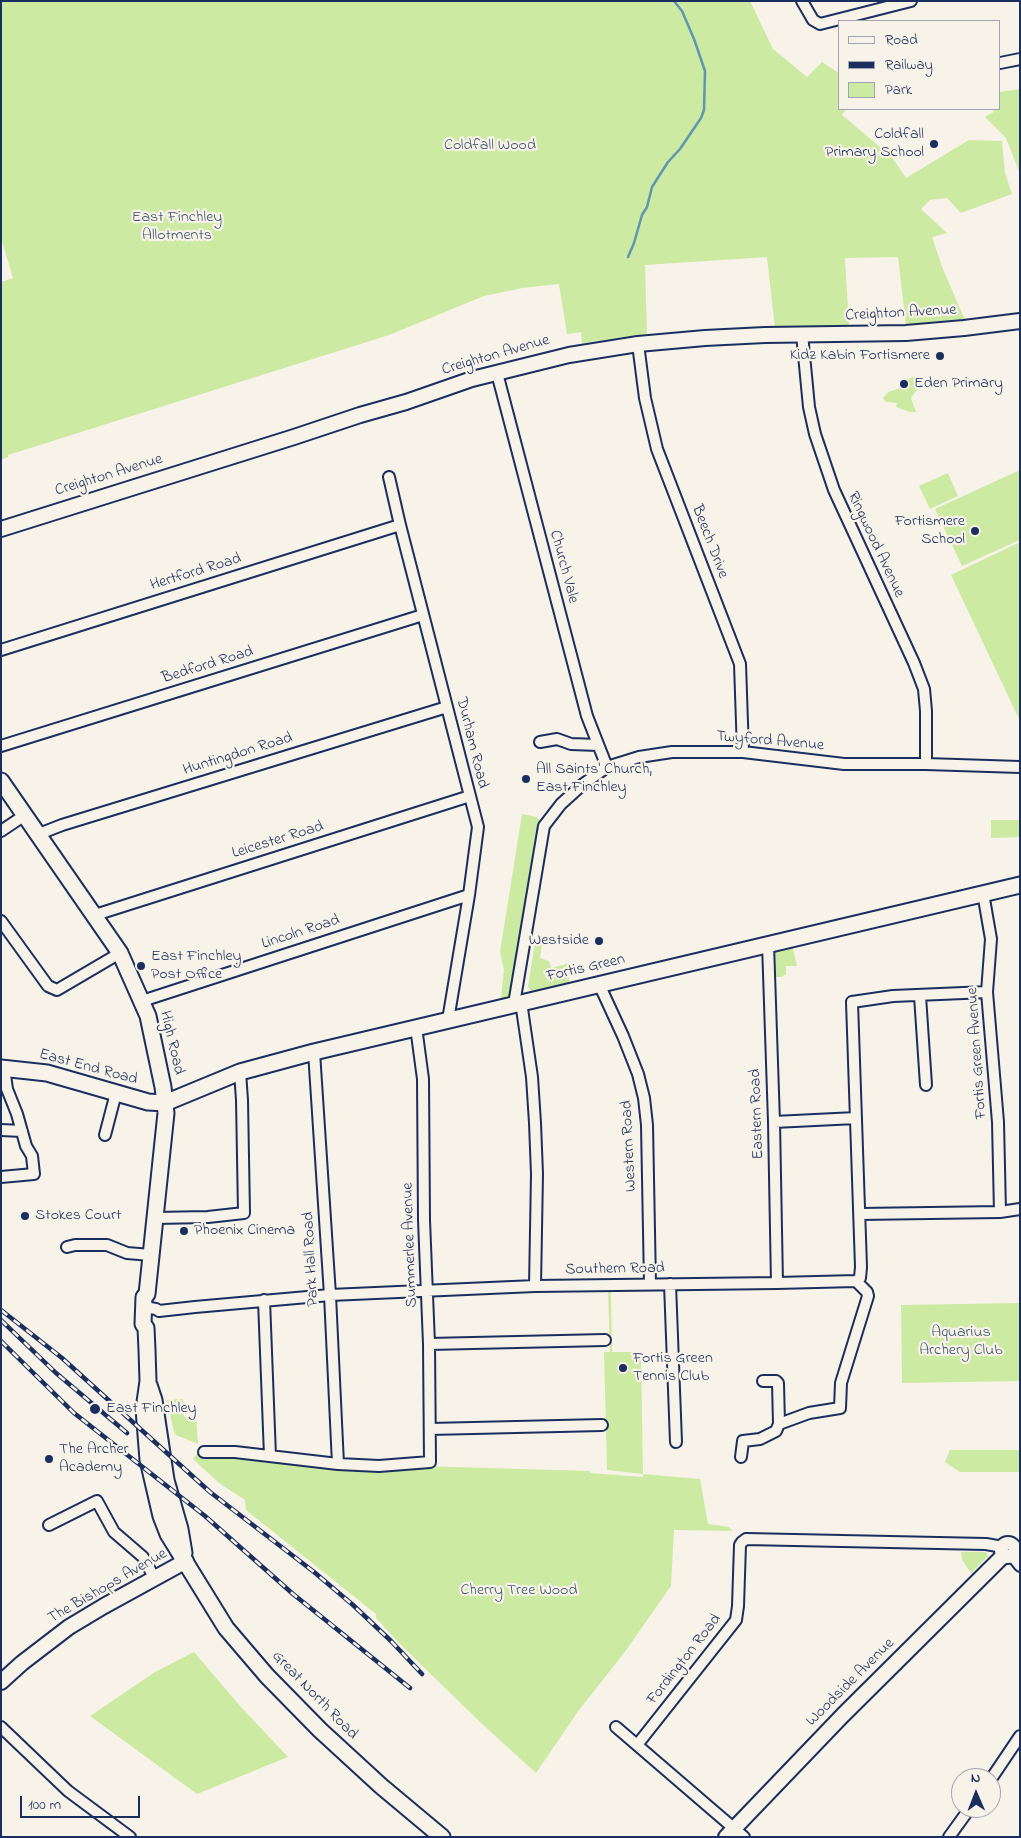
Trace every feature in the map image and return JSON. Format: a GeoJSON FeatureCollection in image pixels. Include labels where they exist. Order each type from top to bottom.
{"type":"FeatureCollection","features":[{"type":"Feature","properties":{"kind":"main road","name":"High Road"},"geometry":{"type":"LineString","coordinates":[[1,781],[120,953],[148,1016],[166,1103],[166,1122],[151,1255],[152,1304]]}},
{"type":"Feature","properties":{"kind":"main road","name":"Fortis Green"},"geometry":{"type":"LineString","coordinates":[[166,1103],[240,1072],[314,1052],[1020,885]]}},
{"type":"Feature","properties":{"kind":"main road","name":"East End Road"},"geometry":{"type":"LineString","coordinates":[[3,1068],[46,1073],[148,1102],[166,1103]]}},
{"type":"Feature","properties":{"kind":"main road","name":"High Road"},"geometry":{"type":"LineString","coordinates":[[148,1460],[144,1409],[148,1381],[146,1328],[143,1324],[144,1297],[152,1304]]}},
{"type":"Feature","properties":{"kind":"main road","name":"High Road"},"geometry":{"type":"LineString","coordinates":[[148,1381],[154,1400],[166,1480]]}},
{"type":"Feature","properties":{"kind":"main road","name":"Great North Road"},"geometry":{"type":"LineString","coordinates":[[148,1460],[161,1516],[168,1534],[226,1628],[288,1699],[320,1730],[381,1786],[442,1837]]}},
{"type":"Feature","properties":{"kind":"main road","name":"Great North Road"},"geometry":{"type":"LineString","coordinates":[[166,1480],[180,1529],[185,1560]]}},
{"type":"Feature","properties":{"kind":"street"},"geometry":{"type":"LineString","coordinates":[[802,1],[812,20],[820,24],[911,1]]}},
{"type":"Feature","properties":{"kind":"street"},"geometry":{"type":"LineString","coordinates":[[1001,63],[1020,59]]}},
{"type":"Feature","properties":{"kind":"street","name":"Creighton Avenue"},"geometry":{"type":"LineString","coordinates":[[1,529],[472,380],[569,355],[638,344],[705,338],[802,334],[906,333],[1020,321]]}},
{"type":"Feature","properties":{"kind":"street","name":"Ringwood Avenue"},"geometry":{"type":"LineString","coordinates":[[802,334],[809,407],[828,476],[849,526],[914,663],[924,689],[926,764]]}},
{"type":"Feature","properties":{"kind":"street","name":"Beech Drive"},"geometry":{"type":"LineString","coordinates":[[638,344],[645,398],[657,449],[740,664],[743,752]]}},
{"type":"Feature","properties":{"kind":"street","name":"Church Vale"},"geometry":{"type":"LineString","coordinates":[[497,373],[586,716],[607,767]]}},
{"type":"Feature","properties":{"kind":"street","name":"Durham Road"},"geometry":{"type":"LineString","coordinates":[[389,477],[478,827],[469,895],[448,1020]]}},
{"type":"Feature","properties":{"kind":"street","name":"Hertford Road"},"geometry":{"type":"LineString","coordinates":[[1,650],[400,525]]}},
{"type":"Feature","properties":{"kind":"street","name":"Bedford Road"},"geometry":{"type":"LineString","coordinates":[[1,746],[423,616]]}},
{"type":"Feature","properties":{"kind":"street","name":"Huntingdon Road"},"geometry":{"type":"LineString","coordinates":[[39,834],[71,822],[447,707]]}},
{"type":"Feature","properties":{"kind":"street"},"geometry":{"type":"LineString","coordinates":[[540,742],[556,738],[571,744],[598,745]]}},
{"type":"Feature","properties":{"kind":"street","name":"Twyford Avenue"},"geometry":{"type":"LineString","coordinates":[[535,1286],[537,1174],[535,1123],[532,1077],[517,1003],[544,826],[561,804],[582,785],[607,767],[638,757],[672,752],[743,752],[844,764],[1020,767]]}},
{"type":"Feature","properties":{"kind":"street","name":"Leicester Road"},"geometry":{"type":"LineString","coordinates":[[95,915],[470,796]]}},
{"type":"Feature","properties":{"kind":"street"},"geometry":{"type":"LineString","coordinates":[[1,831],[25,815]]}},
{"type":"Feature","properties":{"kind":"street","name":"Fortis Green Avenue"},"geometry":{"type":"LineString","coordinates":[[983,893],[991,938],[987,992],[998,1122],[1000,1212]]}},
{"type":"Feature","properties":{"kind":"street","name":"Lincoln Road"},"geometry":{"type":"LineString","coordinates":[[142,1000],[469,895]]}},
{"type":"Feature","properties":{"kind":"street"},"geometry":{"type":"LineString","coordinates":[[1,921],[48,986],[57,990],[120,953]]}},
{"type":"Feature","properties":{"kind":"street","name":"Eastern Road"},"geometry":{"type":"LineString","coordinates":[[768,944],[777,1283]]}},
{"type":"Feature","properties":{"kind":"street","name":"Western Road"},"geometry":{"type":"LineString","coordinates":[[599,984],[624,1036],[638,1074],[644,1098],[647,1125],[650,1284]]}},
{"type":"Feature","properties":{"kind":"street"},"geometry":{"type":"LineString","coordinates":[[779,1424],[809,1412],[840,1408],[841,1383],[868,1296],[867,1292],[856,1280],[860,1278],[861,1274],[852,1002],[893,996],[987,992]]}},
{"type":"Feature","properties":{"kind":"street"},"geometry":{"type":"LineString","coordinates":[[920,996],[926,1085]]}},
{"type":"Feature","properties":{"kind":"street","name":"Summerlee Avenue"},"geometry":{"type":"LineString","coordinates":[[338,1464],[379,1466],[430,1462],[423,1079],[416,1027]]}},
{"type":"Feature","properties":{"kind":"street","name":"Park Hall Road"},"geometry":{"type":"LineString","coordinates":[[314,1052],[330,1296],[338,1464]]}},
{"type":"Feature","properties":{"kind":"street"},"geometry":{"type":"LineString","coordinates":[[1,1177],[34,1174],[32,1156],[26,1146],[17,1114],[4,1081],[3,1068]]}},
{"type":"Feature","properties":{"kind":"street"},"geometry":{"type":"LineString","coordinates":[[155,1218],[208,1217],[244,1213],[240,1072]]}},
{"type":"Feature","properties":{"kind":"street"},"geometry":{"type":"LineString","coordinates":[[105,1135],[116,1093]]}},
{"type":"Feature","properties":{"kind":"street"},"geometry":{"type":"LineString","coordinates":[[774,1122],[856,1118]]}},
{"type":"Feature","properties":{"kind":"street"},"geometry":{"type":"LineString","coordinates":[[1,1130],[22,1131]]}},
{"type":"Feature","properties":{"kind":"street"},"geometry":{"type":"LineString","coordinates":[[860,1214],[1000,1212],[1020,1209]]}},
{"type":"Feature","properties":{"kind":"street"},"geometry":{"type":"LineString","coordinates":[[66,1247],[74,1245],[107,1245],[126,1254],[151,1255]]}},
{"type":"Feature","properties":{"kind":"street","name":"Southern Road"},"geometry":{"type":"LineString","coordinates":[[152,1304],[535,1286],[777,1283],[856,1280]]}},
{"type":"Feature","properties":{"kind":"street"},"geometry":{"type":"LineString","coordinates":[[670,1284],[676,1442]]}},
{"type":"Feature","properties":{"kind":"street"},"geometry":{"type":"LineString","coordinates":[[264,1300],[270,1456]]}},
{"type":"Feature","properties":{"kind":"street"},"geometry":{"type":"LineString","coordinates":[[429,1344],[605,1340]]}},
{"type":"Feature","properties":{"kind":"street"},"geometry":{"type":"LineString","coordinates":[[741,1457],[743,1441],[760,1439],[776,1431],[779,1424],[778,1383],[776,1381],[763,1381]]}},
{"type":"Feature","properties":{"kind":"street"},"geometry":{"type":"LineString","coordinates":[[430,1429],[602,1425]]}},
{"type":"Feature","properties":{"kind":"street"},"geometry":{"type":"LineString","coordinates":[[204,1452],[235,1452],[338,1464]]}},
{"type":"Feature","properties":{"kind":"street"},"geometry":{"type":"LineString","coordinates":[[49,1525],[97,1501],[114,1532],[142,1557],[155,1579]]}},
{"type":"Feature","properties":{"kind":"street","name":"Fordington Road"},"geometry":{"type":"LineString","coordinates":[[637,1745],[736,1620],[740,1545],[746,1539],[986,1544],[1012,1552]]}},
{"type":"Feature","properties":{"kind":"street","name":"Woodside Avenue"},"geometry":{"type":"LineString","coordinates":[[735,1834],[843,1715],[1012,1552]]}},
{"type":"Feature","properties":{"kind":"street","name":"The Bishops Avenue"},"geometry":{"type":"LineString","coordinates":[[1,1682],[22,1663],[69,1627],[185,1560]]}},
{"type":"Feature","properties":{"kind":"street"},"geometry":{"type":"LineString","coordinates":[[1,1727],[68,1791],[130,1837]]}},
{"type":"Feature","properties":{"kind":"street"},"geometry":{"type":"LineString","coordinates":[[616,1727],[735,1834]]}},
{"type":"Feature","properties":{"kind":"street"},"geometry":{"type":"LineString","coordinates":[[998,1768],[1020,1736]]}},
{"type":"Feature","properties":{"kind":"street"},"geometry":{"type":"LineString","coordinates":[[949,1837],[963,1818]]}},
{"type":"Feature","properties":{"kind":"green space"},"geometry":{"type":"Polygon","coordinates":[[[1,1],[750,1],[773,49],[807,77],[822,62],[838,72],[838,110],[845,110],[842,115],[892,157],[906,178],[969,140],[1002,141],[1005,173],[1012,194],[961,213],[947,198],[930,200],[921,209],[947,233],[932,237],[943,269],[965,320],[906,325],[898,257],[845,258],[849,326],[775,328],[767,257],[645,265],[647,334],[582,343],[581,332],[567,334],[559,284],[522,288],[484,296],[389,335],[8,455],[8,457],[1,460],[1,282],[13,278],[1,238],[1,1]]]}},
{"type":"Feature","properties":{"kind":"green space"},"geometry":{"type":"Polygon","coordinates":[[[1020,89],[1020,174],[1006,138],[985,117],[994,112],[993,110],[1001,110],[1001,92],[1020,89]]]}},
{"type":"Feature","properties":{"kind":"green space"},"geometry":{"type":"Polygon","coordinates":[[[917,376],[922,386],[911,398],[916,412],[896,407],[897,403],[886,402],[883,398],[888,392],[898,389],[901,384],[899,382],[902,379],[917,376]]]}},
{"type":"Feature","properties":{"kind":"green space"},"geometry":{"type":"Polygon","coordinates":[[[1020,470],[1020,540],[962,566],[935,509],[1020,470]]]}},
{"type":"Feature","properties":{"kind":"green space"},"geometry":{"type":"Polygon","coordinates":[[[948,473],[958,496],[930,509],[919,486],[948,473]]]}},
{"type":"Feature","properties":{"kind":"green space"},"geometry":{"type":"Polygon","coordinates":[[[1020,542],[1020,721],[951,575],[1020,542]]]}},
{"type":"Feature","properties":{"kind":"green space"},"geometry":{"type":"Polygon","coordinates":[[[522,814],[537,817],[544,826],[514,1004],[500,1008],[504,970],[500,952],[522,814]]]}},
{"type":"Feature","properties":{"kind":"green space"},"geometry":{"type":"Polygon","coordinates":[[[991,820],[1020,820],[1020,837],[991,838],[991,820]]]}},
{"type":"Feature","properties":{"kind":"green space"},"geometry":{"type":"Polygon","coordinates":[[[535,942],[542,943],[540,958],[549,961],[551,968],[570,963],[569,984],[533,993],[528,987],[535,942]]]}},
{"type":"Feature","properties":{"kind":"green space"},"geometry":{"type":"Polygon","coordinates":[[[792,944],[797,966],[786,966],[786,974],[782,977],[776,977],[775,948],[792,944]]]}},
{"type":"Feature","properties":{"kind":"green space","name":"Fortis Green Tennis Club"},"geometry":{"type":"Polygon","coordinates":[[[608,1292],[611,1292],[612,1352],[641,1352],[643,1474],[607,1470],[604,1352],[610,1352],[608,1292]]]}},
{"type":"Feature","properties":{"kind":"green space","name":"Aquarius Archery Club"},"geometry":{"type":"Polygon","coordinates":[[[1020,1303],[1020,1381],[902,1383],[901,1305],[1020,1303]]]}},
{"type":"Feature","properties":{"kind":"green space"},"geometry":{"type":"Polygon","coordinates":[[[183,1399],[184,1417],[196,1416],[198,1444],[176,1435],[174,1432],[167,1400],[183,1399]]]}},
{"type":"Feature","properties":{"kind":"green space"},"geometry":{"type":"Polygon","coordinates":[[[950,1450],[1020,1450],[1020,1472],[960,1472],[945,1462],[950,1450]]]}},
{"type":"Feature","properties":{"kind":"green space","name":"Cherry Tree Wood"},"geometry":{"type":"Polygon","coordinates":[[[197,1454],[419,1466],[590,1471],[590,1473],[643,1477],[643,1474],[700,1479],[708,1524],[729,1527],[733,1531],[674,1530],[671,1586],[624,1653],[579,1710],[536,1773],[480,1722],[399,1643],[376,1618],[376,1614],[246,1510],[245,1500],[219,1483],[193,1459],[197,1454]]]}},
{"type":"Feature","properties":{"kind":"green space"},"geometry":{"type":"Polygon","coordinates":[[[961,1552],[986,1552],[988,1556],[971,1573],[962,1560],[961,1552]]]}},
{"type":"Feature","properties":{"kind":"green space"},"geometry":{"type":"Polygon","coordinates":[[[194,1652],[240,1706],[288,1757],[197,1794],[90,1716],[155,1672],[194,1652]]]}},
{"type":"Feature","properties":{"kind":"waterway"},"geometry":{"type":"LineString","coordinates":[[628,257],[642,215],[647,207],[652,187],[701,118],[704,110],[705,71],[682,11],[674,1]]}},
{"type":"Feature","properties":{"kind":"railway"},"geometry":{"type":"LineString","coordinates":[[1,1310],[62,1358],[210,1492],[314,1572],[353,1605],[422,1674]]}},
{"type":"Feature","properties":{"kind":"railway"},"geometry":{"type":"LineString","coordinates":[[1,1320],[56,1373],[127,1433]]}},
{"type":"Feature","properties":{"kind":"railway"},"geometry":{"type":"LineString","coordinates":[[1,1341],[74,1413],[205,1516],[293,1594],[410,1688]]}},
{"type":"Feature","properties":{"kind":"place","name":"Coldfall Primary School"},"geometry":{"type":"Point","coordinates":[934,144]}},
{"type":"Feature","properties":{"kind":"place","name":"Kidz Kabin Fortismere"},"geometry":{"type":"Point","coordinates":[940,356]}},
{"type":"Feature","properties":{"kind":"place","name":"Eden Primary"},"geometry":{"type":"Point","coordinates":[904,384]}},
{"type":"Feature","properties":{"kind":"place","name":"Fortismere School"},"geometry":{"type":"Point","coordinates":[975,531]}},
{"type":"Feature","properties":{"kind":"place","name":"All Saints' Church, East Finchley"},"geometry":{"type":"Point","coordinates":[526,779]}},
{"type":"Feature","properties":{"kind":"place","name":"Westside"},"geometry":{"type":"Point","coordinates":[599,941]}},
{"type":"Feature","properties":{"kind":"place","name":"East Finchley Post Office"},"geometry":{"type":"Point","coordinates":[141,966]}},
{"type":"Feature","properties":{"kind":"place","name":"Stokes Court"},"geometry":{"type":"Point","coordinates":[25,1216]}},
{"type":"Feature","properties":{"kind":"place","name":"Phoenix Cinema"},"geometry":{"type":"Point","coordinates":[184,1231]}},
{"type":"Feature","properties":{"kind":"place","name":"Fortis Green Tennis Club"},"geometry":{"type":"Point","coordinates":[623,1368]}},
{"type":"Feature","properties":{"kind":"place","name":"East Finchley"},"geometry":{"type":"Point","coordinates":[95,1409]}},
{"type":"Feature","properties":{"kind":"place","name":"The Archer Academy"},"geometry":{"type":"Point","coordinates":[49,1459]}},
{"type":"Feature","properties":{"kind":"park label","name":"Coldfall Wood"},"geometry":{"type":"Point","coordinates":[490,146]}},
{"type":"Feature","properties":{"kind":"park label","name":"East Finchley Allotments"},"geometry":{"type":"Point","coordinates":[177,227]}}]}
